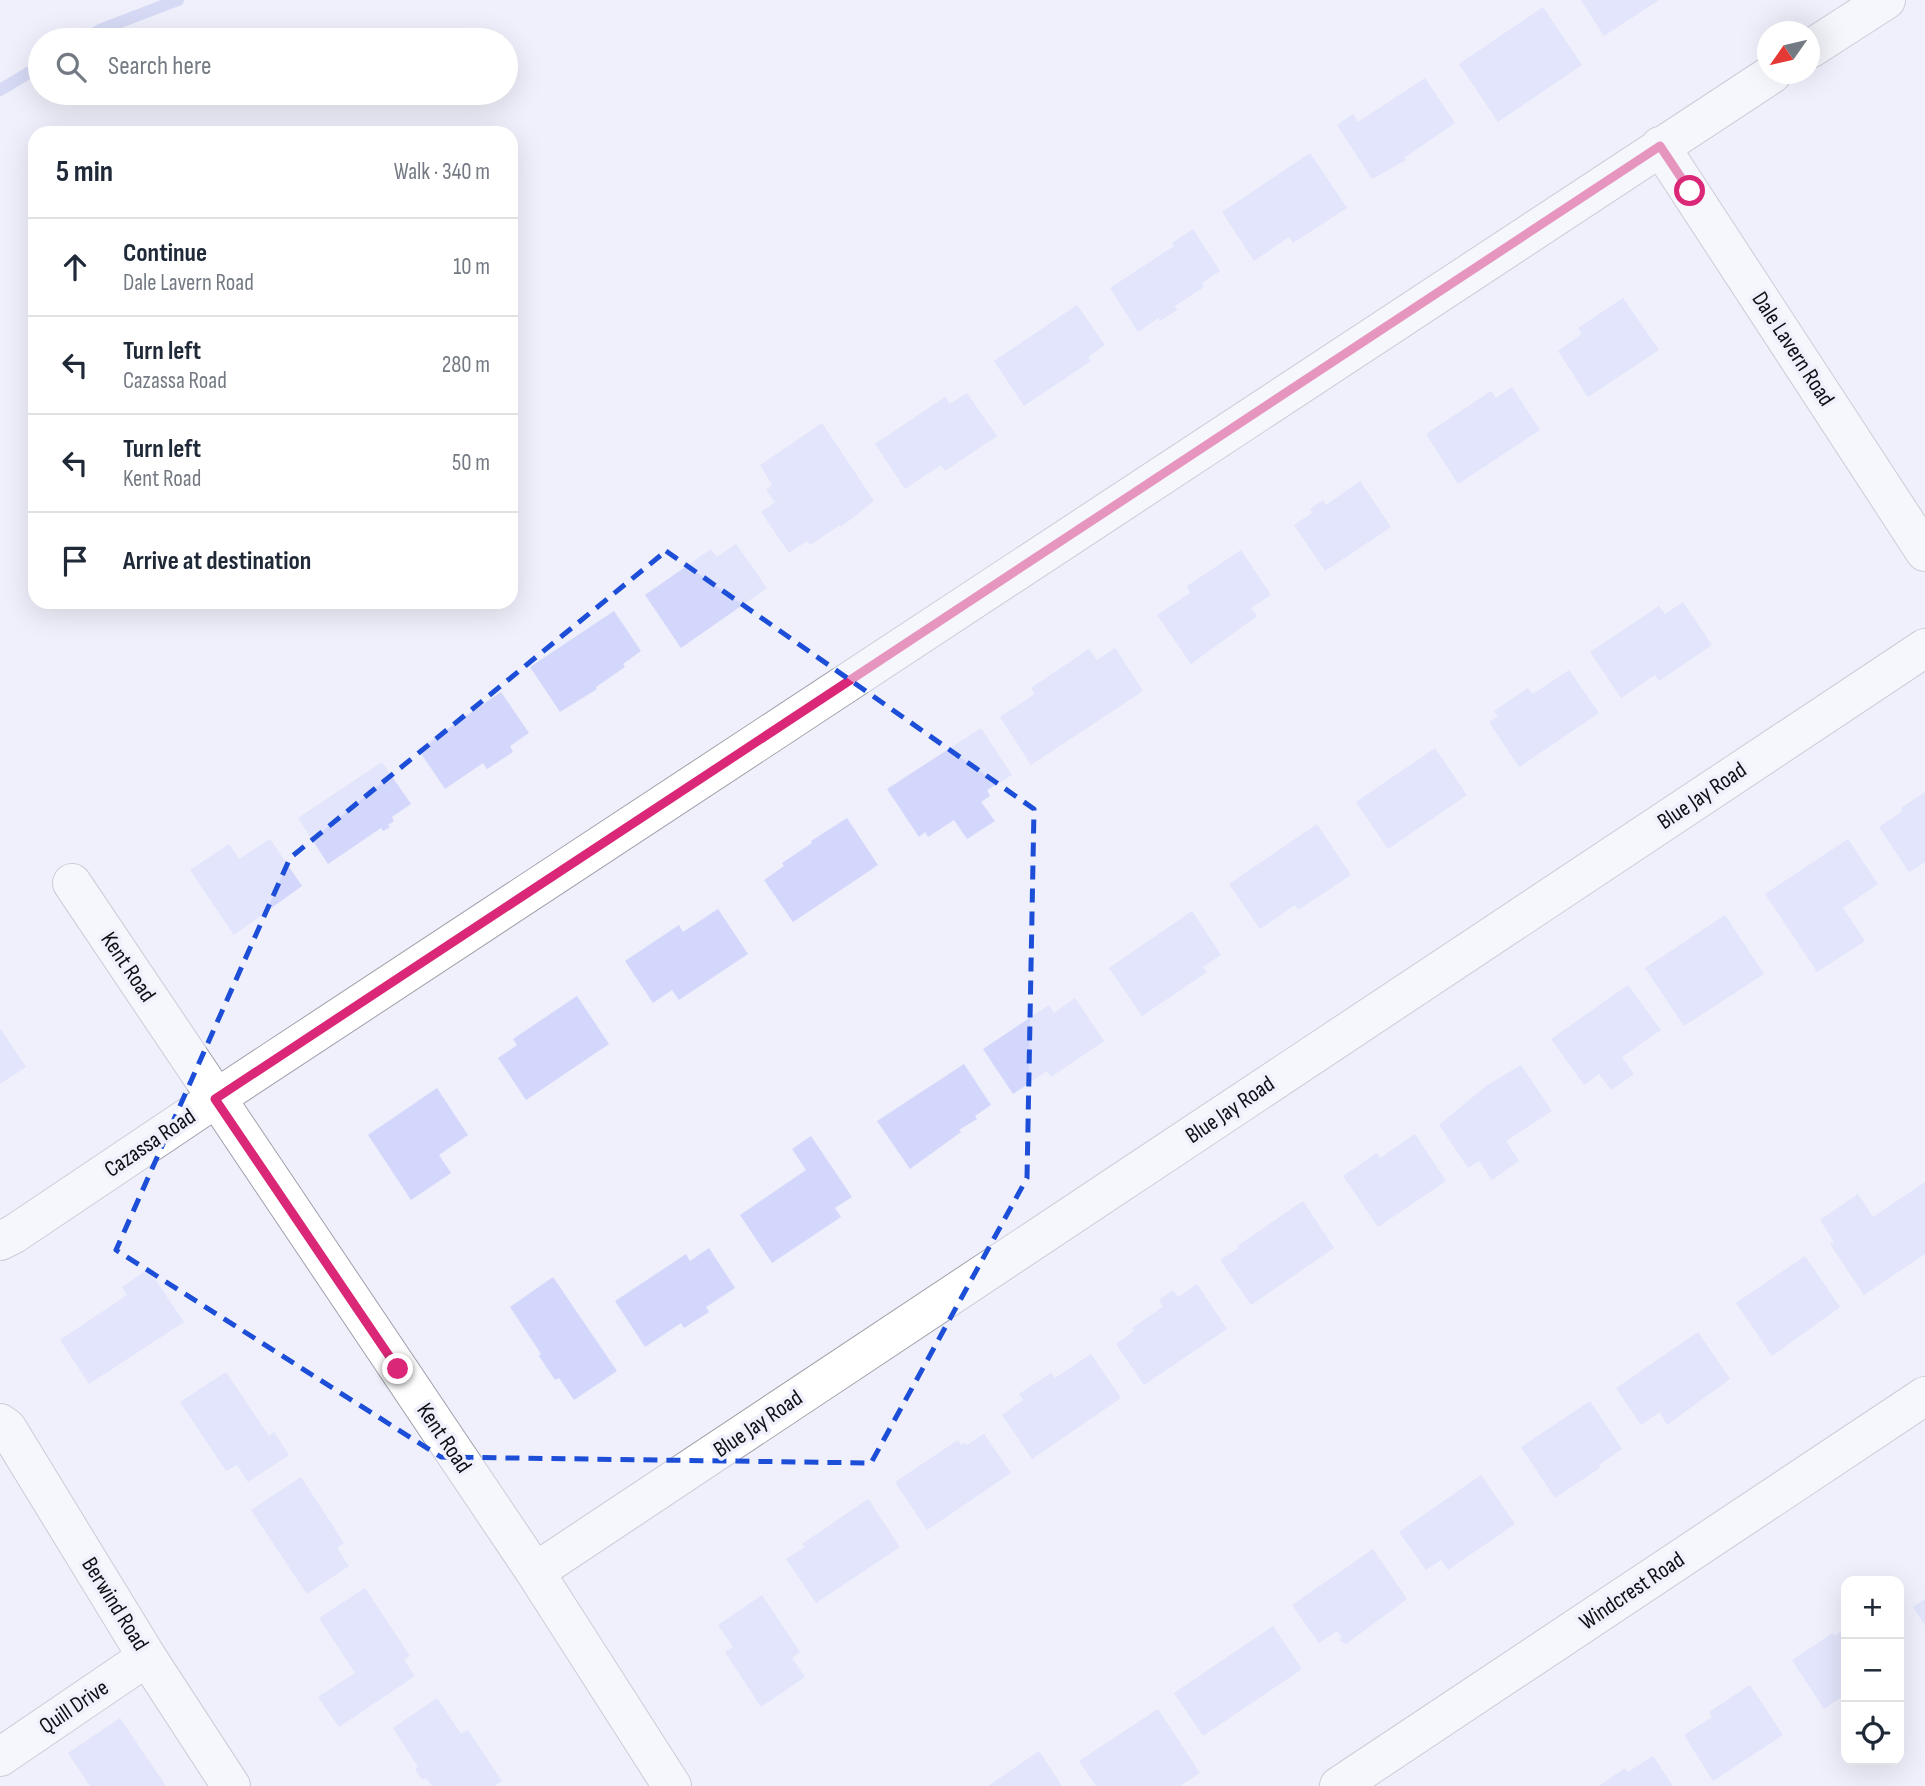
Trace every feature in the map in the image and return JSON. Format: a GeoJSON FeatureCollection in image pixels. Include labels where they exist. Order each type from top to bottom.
{"type":"FeatureCollection","features":[{"type":"Feature","properties":{"kind":"street"},"geometry":{"type":"LineString","coordinates":[[1820,43],[1886,0]]}},
{"type":"Feature","properties":{"kind":"street","name":"Cazassa Road"},"geometry":{"type":"LineString","coordinates":[[0,1241],[1757,84]]}},
{"type":"Feature","properties":{"kind":"street","name":"Dale Lavern Road"},"geometry":{"type":"LineString","coordinates":[[1660,146],[1925,552]]}},
{"type":"Feature","properties":{"kind":"street","name":"Blue Jay Road"},"geometry":{"type":"LineString","coordinates":[[535,1572],[1925,648]]}},
{"type":"Feature","properties":{"kind":"street","name":"Kent Road"},"geometry":{"type":"LineString","coordinates":[[72,883],[535,1572],[673,1786]]}},
{"type":"Feature","properties":{"kind":"street","name":"Windcrest Road"},"geometry":{"type":"LineString","coordinates":[[1339,1786],[1925,1396]]}},
{"type":"Feature","properties":{"kind":"street","name":"Berwind Road"},"geometry":{"type":"LineString","coordinates":[[0,1423],[7,1428],[147,1657],[231,1786]]}},
{"type":"Feature","properties":{"kind":"street","name":"Quill Drive"},"geometry":{"type":"LineString","coordinates":[[0,1757],[147,1657]]}},
{"type":"Feature","properties":{"kind":"highlighted area"},"geometry":{"type":"Polygon","coordinates":[[[666,551],[1034,809],[1027,1178],[871,1463],[441,1457],[116,1250],[290,858],[666,551]]]}},
{"type":"Feature","properties":{"kind":"building"},"geometry":{"type":"Polygon","coordinates":[[[1581,0],[1659,0],[1604,36],[1581,0]]]}},
{"type":"Feature","properties":{"kind":"building"},"geometry":{"type":"Polygon","coordinates":[[[1543,7],[1582,65],[1498,122],[1459,64],[1543,7]]]}},
{"type":"Feature","properties":{"kind":"building"},"geometry":{"type":"Polygon","coordinates":[[[1425,78],[1455,123],[1404,158],[1406,160],[1372,179],[1337,125],[1353,114],[1358,122],[1425,78]]]}},
{"type":"Feature","properties":{"kind":"building"},"geometry":{"type":"Polygon","coordinates":[[[1310,153],[1347,208],[1293,243],[1289,237],[1254,261],[1222,212],[1310,153]]]}},
{"type":"Feature","properties":{"kind":"building"},"geometry":{"type":"Polygon","coordinates":[[[1193,229],[1220,271],[1202,283],[1204,287],[1175,306],[1177,310],[1160,321],[1158,318],[1138,332],[1110,288],[1174,246],[1172,243],[1193,229]]]}},
{"type":"Feature","properties":{"kind":"building"},"geometry":{"type":"Polygon","coordinates":[[[1623,298],[1659,350],[1588,397],[1558,351],[1582,334],[1578,328],[1623,298]]]}},
{"type":"Feature","properties":{"kind":"building"},"geometry":{"type":"Polygon","coordinates":[[[1077,305],[1105,345],[1088,357],[1091,361],[1024,406],[994,361],[1077,305]]]}},
{"type":"Feature","properties":{"kind":"building"},"geometry":{"type":"Polygon","coordinates":[[[1512,387],[1540,430],[1458,484],[1426,434],[1491,391],[1496,398],[1512,387]]]}},
{"type":"Feature","properties":{"kind":"building"},"geometry":{"type":"Polygon","coordinates":[[[967,393],[997,436],[945,471],[941,465],[905,489],[875,444],[945,397],[950,404],[967,393]]]}},
{"type":"Feature","properties":{"kind":"building"},"geometry":{"type":"Polygon","coordinates":[[[822,423],[874,501],[841,527],[840,525],[810,545],[807,541],[789,553],[761,512],[781,498],[774,502],[766,489],[772,485],[760,465],[822,423]]]}},
{"type":"Feature","properties":{"kind":"building"},"geometry":{"type":"Polygon","coordinates":[[[1360,481],[1391,527],[1325,571],[1294,525],[1312,513],[1310,509],[1323,500],[1326,505],[1360,481]]]}},
{"type":"Feature","properties":{"kind":"building"},"geometry":{"type":"Polygon","coordinates":[[[736,544],[767,588],[681,648],[645,595],[711,549],[717,557],[736,544]]]}},
{"type":"Feature","properties":{"kind":"building"},"geometry":{"type":"Polygon","coordinates":[[[1241,550],[1271,595],[1251,608],[1257,616],[1191,664],[1157,615],[1190,593],[1187,586],[1241,550]]]}},
{"type":"Feature","properties":{"kind":"building"},"geometry":{"type":"Polygon","coordinates":[[[1683,602],[1712,645],[1659,681],[1655,675],[1621,698],[1590,652],[1659,606],[1665,614],[1683,602]]]}},
{"type":"Feature","properties":{"kind":"building"},"geometry":{"type":"Polygon","coordinates":[[[614,611],[641,651],[623,664],[625,667],[596,687],[597,689],[560,712],[530,667],[614,611]]]}},
{"type":"Feature","properties":{"kind":"building"},"geometry":{"type":"Polygon","coordinates":[[[1115,648],[1143,691],[1031,765],[1000,717],[1035,694],[1031,688],[1089,649],[1097,660],[1115,648]]]}},
{"type":"Feature","properties":{"kind":"building"},"geometry":{"type":"Polygon","coordinates":[[[1569,670],[1599,713],[1519,767],[1489,722],[1498,716],[1494,711],[1528,688],[1533,694],[1569,670]]]}},
{"type":"Feature","properties":{"kind":"building"},"geometry":{"type":"Polygon","coordinates":[[[501,692],[529,733],[510,746],[513,752],[487,769],[483,763],[445,789],[418,749],[501,692]]]}},
{"type":"Feature","properties":{"kind":"building"},"geometry":{"type":"Polygon","coordinates":[[[981,728],[1012,775],[987,790],[990,796],[981,802],[995,821],[967,839],[954,820],[928,837],[925,832],[919,837],[887,789],[981,728]]]}},
{"type":"Feature","properties":{"kind":"building"},"geometry":{"type":"Polygon","coordinates":[[[1435,748],[1467,795],[1388,849],[1356,802],[1435,748]]]}},
{"type":"Feature","properties":{"kind":"building"},"geometry":{"type":"Polygon","coordinates":[[[382,762],[411,804],[392,817],[394,821],[388,825],[390,827],[383,831],[381,828],[328,864],[298,818],[382,762]]]}},
{"type":"Feature","properties":{"kind":"building"},"geometry":{"type":"Polygon","coordinates":[[[1925,792],[1925,862],[1909,872],[1879,827],[1925,792]]]}},
{"type":"Feature","properties":{"kind":"building"},"geometry":{"type":"Polygon","coordinates":[[[847,818],[878,865],[793,922],[764,880],[784,866],[782,863],[812,843],[811,841],[847,818]]]}},
{"type":"Feature","properties":{"kind":"building"},"geometry":{"type":"Polygon","coordinates":[[[1317,824],[1351,875],[1298,910],[1295,905],[1260,929],[1229,884],[1317,824]]]}},
{"type":"Feature","properties":{"kind":"building"},"geometry":{"type":"Polygon","coordinates":[[[270,839],[302,886],[234,935],[190,870],[229,844],[239,859],[270,839]]]}},
{"type":"Feature","properties":{"kind":"building"},"geometry":{"type":"Polygon","coordinates":[[[1848,839],[1878,884],[1843,908],[1865,941],[1817,972],[1765,894],[1848,839]]]}},
{"type":"Feature","properties":{"kind":"building"},"geometry":{"type":"Polygon","coordinates":[[[718,909],[748,954],[679,1000],[672,990],[653,1003],[625,961],[679,925],[683,932],[718,909]]]}},
{"type":"Feature","properties":{"kind":"building"},"geometry":{"type":"Polygon","coordinates":[[[1192,911],[1221,955],[1203,967],[1207,972],[1142,1016],[1109,968],[1192,911]]]}},
{"type":"Feature","properties":{"kind":"building"},"geometry":{"type":"Polygon","coordinates":[[[1725,915],[1764,974],[1684,1026],[1645,968],[1725,915]]]}},
{"type":"Feature","properties":{"kind":"building"},"geometry":{"type":"Polygon","coordinates":[[[1628,985],[1661,1030],[1622,1057],[1634,1074],[1611,1090],[1599,1074],[1584,1085],[1551,1039],[1628,985]]]}},
{"type":"Feature","properties":{"kind":"building"},"geometry":{"type":"Polygon","coordinates":[[[577,996],[609,1044],[526,1100],[498,1058],[517,1045],[513,1039],[577,996]]]}},
{"type":"Feature","properties":{"kind":"building"},"geometry":{"type":"Polygon","coordinates":[[[1075,998],[1104,1041],[1051,1077],[1047,1071],[1013,1094],[983,1049],[1049,1005],[1054,1013],[1075,998]]]}},
{"type":"Feature","properties":{"kind":"building"},"geometry":{"type":"Polygon","coordinates":[[[0,1028],[26,1067],[0,1084],[0,1028]]]}},
{"type":"Feature","properties":{"kind":"building"},"geometry":{"type":"Polygon","coordinates":[[[964,1064],[991,1105],[975,1116],[977,1119],[959,1130],[961,1132],[910,1169],[877,1121],[964,1064]]]}},
{"type":"Feature","properties":{"kind":"building"},"geometry":{"type":"Polygon","coordinates":[[[1521,1065],[1552,1111],[1506,1141],[1519,1161],[1492,1180],[1479,1161],[1468,1168],[1439,1125],[1486,1086],[1521,1065]]]}},
{"type":"Feature","properties":{"kind":"building"},"geometry":{"type":"Polygon","coordinates":[[[437,1088],[468,1135],[439,1155],[451,1173],[411,1200],[368,1135],[437,1088]]]}},
{"type":"Feature","properties":{"kind":"building"},"geometry":{"type":"Polygon","coordinates":[[[1415,1134],[1446,1181],[1378,1227],[1343,1176],[1377,1153],[1380,1158],[1415,1134]]]}},
{"type":"Feature","properties":{"kind":"building"},"geometry":{"type":"Polygon","coordinates":[[[811,1136],[852,1197],[835,1208],[841,1217],[772,1263],[740,1215],[806,1170],[792,1149],[811,1136]]]}},
{"type":"Feature","properties":{"kind":"building"},"geometry":{"type":"Polygon","coordinates":[[[1925,1182],[1925,1254],[1864,1295],[1830,1244],[1834,1242],[1820,1220],[1858,1194],[1873,1217],[1925,1182]]]}},
{"type":"Feature","properties":{"kind":"building"},"geometry":{"type":"Polygon","coordinates":[[[1303,1201],[1334,1248],[1251,1305],[1220,1260],[1303,1201]]]}},
{"type":"Feature","properties":{"kind":"building"},"geometry":{"type":"Polygon","coordinates":[[[709,1248],[735,1288],[706,1307],[709,1312],[684,1328],[681,1323],[645,1347],[615,1301],[686,1254],[690,1261],[709,1248]]]}},
{"type":"Feature","properties":{"kind":"building"},"geometry":{"type":"Polygon","coordinates":[[[1805,1256],[1840,1307],[1772,1356],[1736,1303],[1805,1256]]]}},
{"type":"Feature","properties":{"kind":"building"},"geometry":{"type":"Polygon","coordinates":[[[148,1269],[184,1322],[89,1384],[60,1340],[127,1295],[122,1287],[148,1269]]]}},
{"type":"Feature","properties":{"kind":"building"},"geometry":{"type":"Polygon","coordinates":[[[553,1277],[617,1371],[574,1400],[559,1378],[555,1380],[510,1307],[553,1277]]]}},
{"type":"Feature","properties":{"kind":"building"},"geometry":{"type":"Polygon","coordinates":[[[1197,1284],[1227,1329],[1144,1385],[1116,1344],[1134,1331],[1132,1328],[1163,1307],[1159,1300],[1173,1290],[1178,1297],[1197,1284]]]}},
{"type":"Feature","properties":{"kind":"building"},"geometry":{"type":"Polygon","coordinates":[[[1698,1332],[1730,1379],[1667,1425],[1660,1412],[1641,1425],[1616,1388],[1698,1332]]]}},
{"type":"Feature","properties":{"kind":"building"},"geometry":{"type":"Polygon","coordinates":[[[1091,1354],[1121,1398],[1032,1459],[1002,1415],[1023,1400],[1019,1394],[1051,1373],[1055,1378],[1091,1354]]]}},
{"type":"Feature","properties":{"kind":"building"},"geometry":{"type":"Polygon","coordinates":[[[226,1372],[269,1436],[274,1432],[289,1455],[248,1482],[237,1465],[226,1471],[180,1402],[226,1372]]]}},
{"type":"Feature","properties":{"kind":"building"},"geometry":{"type":"Polygon","coordinates":[[[1590,1401],[1622,1449],[1599,1465],[1601,1467],[1555,1498],[1521,1447],[1590,1401]]]}},
{"type":"Feature","properties":{"kind":"building"},"geometry":{"type":"Polygon","coordinates":[[[984,1434],[1011,1473],[927,1530],[895,1482],[958,1440],[961,1445],[965,1442],[967,1445],[984,1434]]]}},
{"type":"Feature","properties":{"kind":"building"},"geometry":{"type":"Polygon","coordinates":[[[1481,1475],[1515,1524],[1448,1570],[1441,1560],[1426,1570],[1399,1532],[1481,1475]]]}},
{"type":"Feature","properties":{"kind":"building"},"geometry":{"type":"Polygon","coordinates":[[[301,1477],[344,1543],[337,1548],[349,1566],[307,1594],[251,1510],[301,1477]]]}},
{"type":"Feature","properties":{"kind":"building"},"geometry":{"type":"Polygon","coordinates":[[[868,1499],[900,1547],[816,1603],[786,1559],[805,1547],[802,1544],[868,1499]]]}},
{"type":"Feature","properties":{"kind":"building"},"geometry":{"type":"Polygon","coordinates":[[[1373,1549],[1407,1599],[1346,1644],[1339,1640],[1342,1638],[1337,1631],[1319,1643],[1292,1605],[1373,1549]]]}},
{"type":"Feature","properties":{"kind":"building"},"geometry":{"type":"Polygon","coordinates":[[[365,1588],[410,1656],[404,1660],[415,1676],[339,1727],[318,1697],[355,1673],[319,1618],[365,1588]]]}},
{"type":"Feature","properties":{"kind":"building"},"geometry":{"type":"Polygon","coordinates":[[[762,1595],[800,1652],[792,1658],[805,1677],[761,1707],[725,1652],[733,1647],[718,1625],[762,1595]]]}},
{"type":"Feature","properties":{"kind":"building"},"geometry":{"type":"Polygon","coordinates":[[[1925,1599],[1925,1625],[1913,1607],[1925,1599]]]}},
{"type":"Feature","properties":{"kind":"building"},"geometry":{"type":"Polygon","coordinates":[[[1273,1626],[1302,1669],[1203,1736],[1174,1693],[1273,1626]]]}},
{"type":"Feature","properties":{"kind":"building"},"geometry":{"type":"Polygon","coordinates":[[[1841,1631],[1841,1697],[1824,1709],[1792,1660],[1833,1633],[1834,1636],[1841,1631]]]}},
{"type":"Feature","properties":{"kind":"building"},"geometry":{"type":"Polygon","coordinates":[[[1750,1685],[1783,1735],[1713,1781],[1684,1735],[1712,1717],[1709,1712],[1750,1685]]]}},
{"type":"Feature","properties":{"kind":"building"},"geometry":{"type":"Polygon","coordinates":[[[437,1698],[461,1734],[468,1730],[502,1781],[494,1786],[432,1786],[426,1778],[422,1780],[415,1769],[418,1767],[393,1728],[437,1698]]]}},
{"type":"Feature","properties":{"kind":"building"},"geometry":{"type":"Polygon","coordinates":[[[1158,1709],[1200,1773],[1180,1786],[1096,1786],[1079,1761],[1158,1709]]]}},
{"type":"Feature","properties":{"kind":"building"},"geometry":{"type":"Polygon","coordinates":[[[120,1718],[166,1786],[90,1786],[68,1753],[120,1718]]]}},
{"type":"Feature","properties":{"kind":"building"},"geometry":{"type":"Polygon","coordinates":[[[1039,1751],[1062,1786],[988,1786],[1039,1751]]]}},
{"type":"Feature","properties":{"kind":"building"},"geometry":{"type":"Polygon","coordinates":[[[1653,1756],[1673,1786],[1599,1786],[1625,1768],[1628,1772],[1653,1756]]]}},
{"type":"Feature","properties":{"kind":"waterway"},"geometry":{"type":"LineString","coordinates":[[105,28],[178,0]]}},
{"type":"Feature","properties":{"kind":"waterway"},"geometry":{"type":"LineString","coordinates":[[0,90],[28,73]]}},
{"type":"Feature","properties":{"kind":"route"},"geometry":{"type":"LineString","coordinates":[[398,1369],[215,1099],[1660,146],[1690,191]]}}]}
